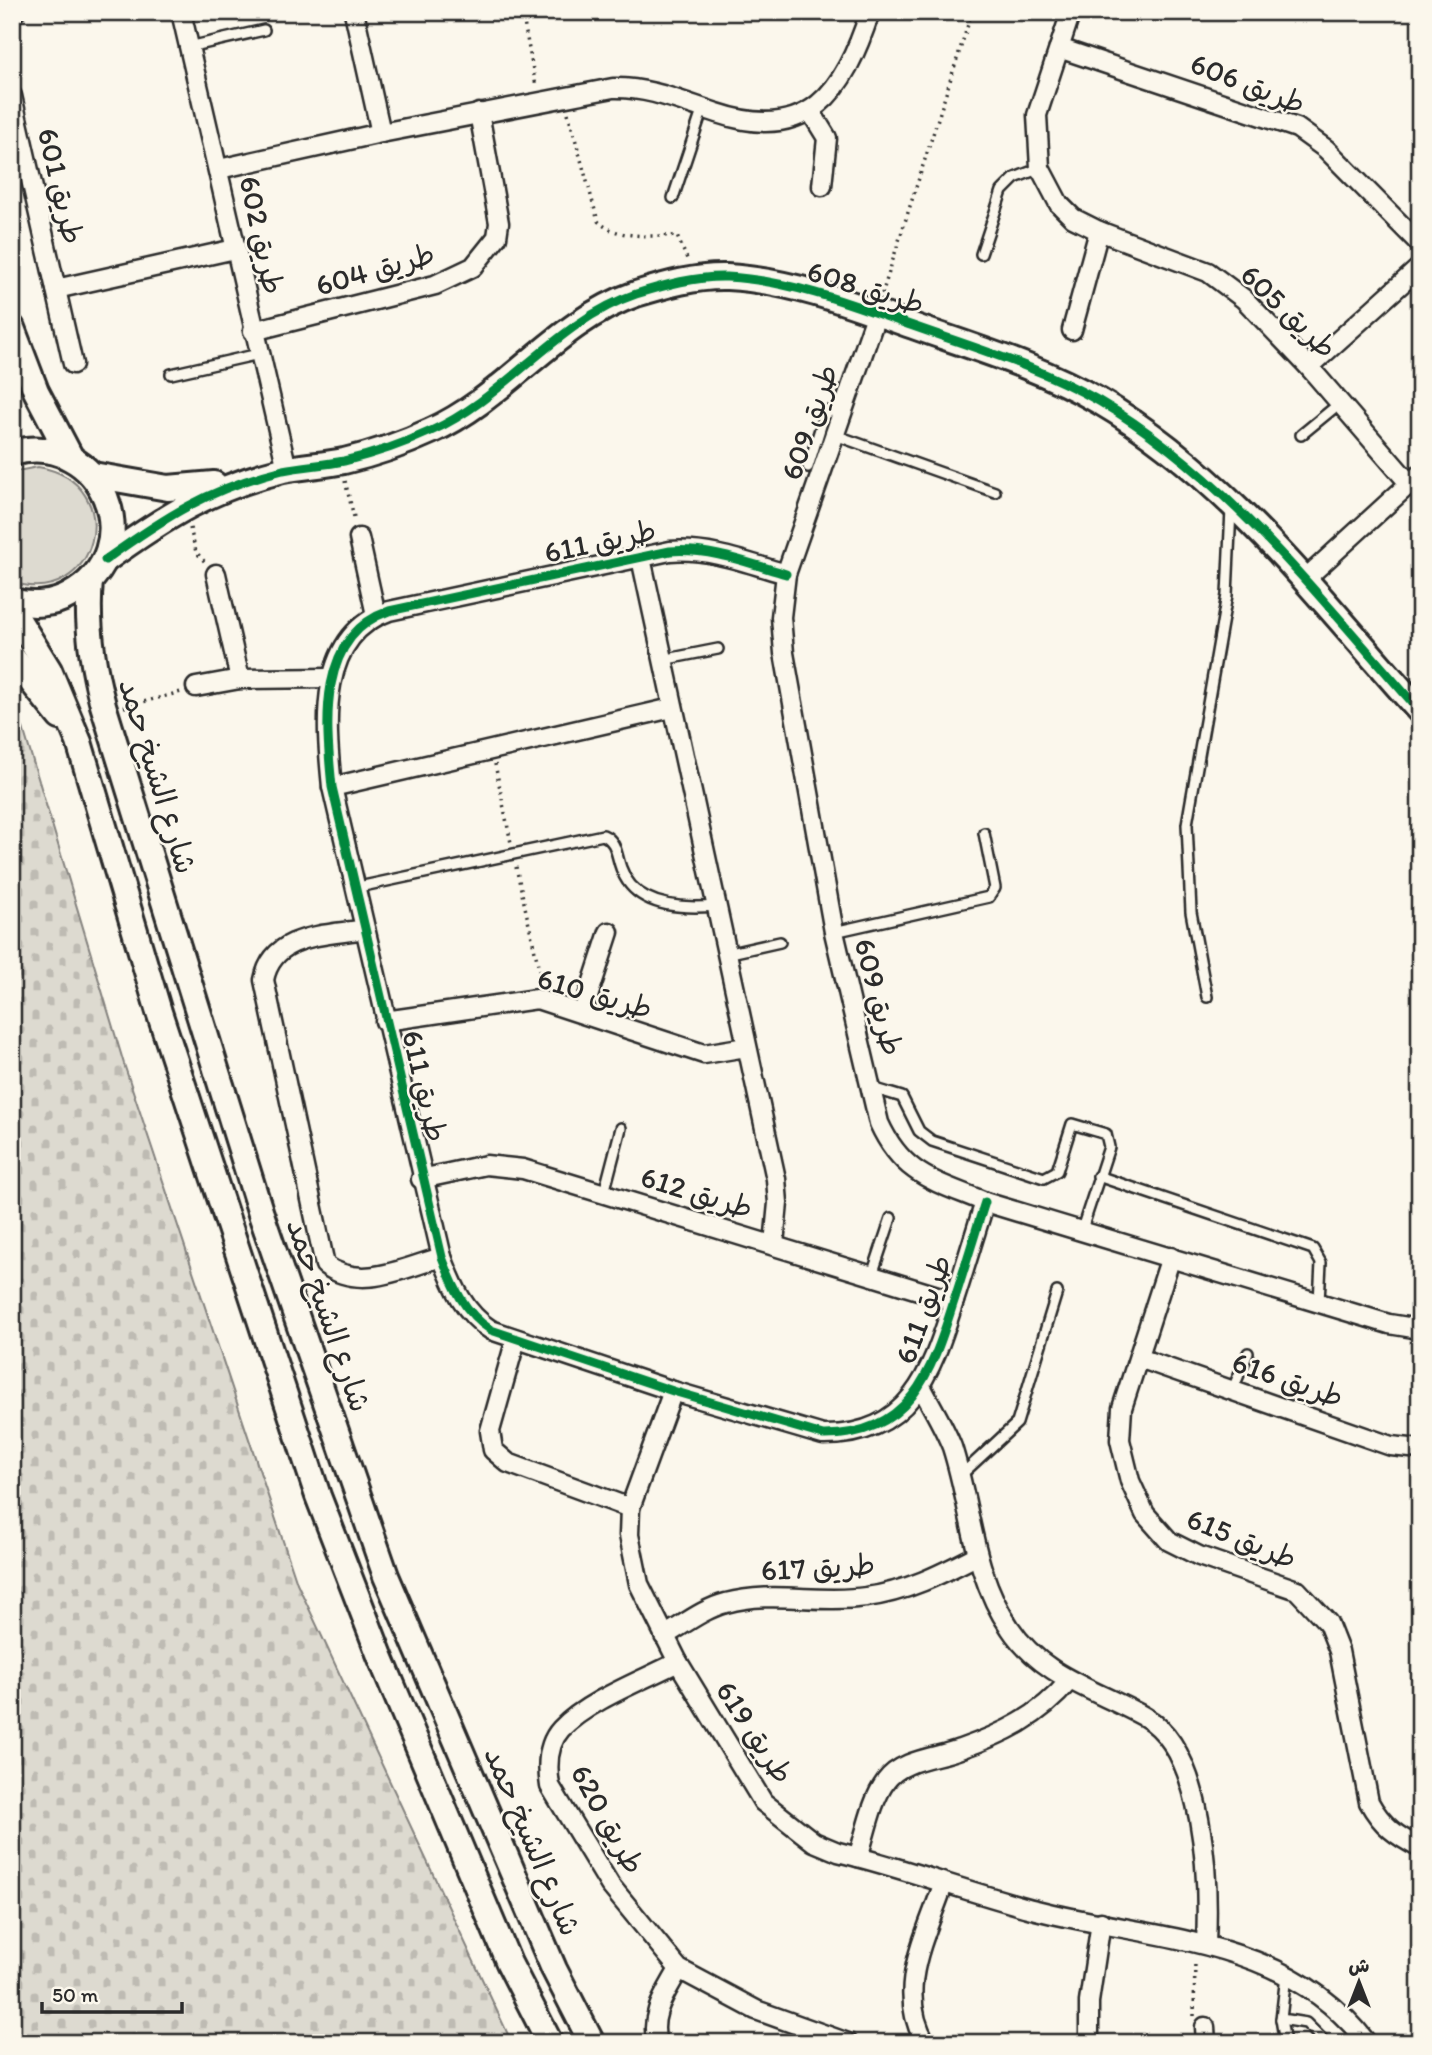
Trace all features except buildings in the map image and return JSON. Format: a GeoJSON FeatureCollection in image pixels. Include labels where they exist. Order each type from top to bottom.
{"type":"FeatureCollection","features":[{"type":"Feature","properties":{"kind":"main road","name":"طريق 608"},"geometry":{"type":"LineString","coordinates":[[93,475],[168,488],[341,462],[390,448],[436,429],[465,412],[563,335],[609,305],[696,279],[727,278],[811,292],[877,313],[1041,373],[1097,400],[1148,433],[1232,504],[1420,711]]}},
{"type":"Feature","properties":{"kind":"main road"},"geometry":{"type":"LineString","coordinates":[[12,328],[36,391],[71,458]]}},
{"type":"Feature","properties":{"kind":"main road"},"geometry":{"type":"LineString","coordinates":[[12,453],[44,450],[71,458],[93,475],[110,509],[112,534],[105,560],[90,581],[65,598],[50,603],[12,601]]}},
{"type":"Feature","properties":{"kind":"main road","name":"طريق 608"},"geometry":{"type":"LineString","coordinates":[[105,560],[184,506],[277,472]]}},
{"type":"Feature","properties":{"kind":"main road","name":"شارع الشيخ حمد"},"geometry":{"type":"LineString","coordinates":[[90,581],[87,613],[94,671],[105,713],[261,1214],[387,1576],[554,1969],[592,2043]]}},
{"type":"Feature","properties":{"kind":"main road"},"geometry":{"type":"LineString","coordinates":[[12,610],[49,670],[79,742],[159,1012],[318,1496],[380,1657],[504,1951],[550,2043]]}},
{"type":"Feature","properties":{"kind":"main road"},"geometry":{"type":"LineString","coordinates":[[12,657],[79,742]]}},
{"type":"Feature","properties":{"kind":"street","name":"طريق 602"},"geometry":{"type":"LineString","coordinates":[[181,12],[219,169],[259,354],[277,472]]}},
{"type":"Feature","properties":{"kind":"street"},"geometry":{"type":"LineString","coordinates":[[354,12],[381,133]]}},
{"type":"Feature","properties":{"kind":"street"},"geometry":{"type":"LineString","coordinates":[[219,169],[480,113],[632,87],[769,124],[790,120],[811,112],[841,82],[870,12]]}},
{"type":"Feature","properties":{"kind":"street","name":"طريق 605"},"geometry":{"type":"LineString","coordinates":[[1071,12],[1037,115],[1040,168],[1059,204],[1073,218],[1099,231],[1208,272],[1244,299],[1415,479]]}},
{"type":"Feature","properties":{"kind":"street","name":"طريق 606"},"geometry":{"type":"LineString","coordinates":[[1059,48],[1297,128],[1326,149],[1420,244]]}},
{"type":"Feature","properties":{"kind":"street","name":"طريق 601"},"geometry":{"type":"LineString","coordinates":[[12,96],[73,363]]}},
{"type":"Feature","properties":{"kind":"street"},"geometry":{"type":"LineString","coordinates":[[811,112],[827,138],[822,187]]}},
{"type":"Feature","properties":{"kind":"street","name":"طريق 604"},"geometry":{"type":"LineString","coordinates":[[253,331],[435,285],[472,267],[497,237],[499,223],[480,113]]}},
{"type":"Feature","properties":{"kind":"street"},"geometry":{"type":"LineString","coordinates":[[1072,330],[1099,231]]}},
{"type":"Feature","properties":{"kind":"street","name":"طريق 601"},"geometry":{"type":"LineString","coordinates":[[56,289],[235,249]]}},
{"type":"Feature","properties":{"kind":"street"},"geometry":{"type":"LineString","coordinates":[[1310,367],[1420,267]]}},
{"type":"Feature","properties":{"kind":"street","name":"طريق 609"},"geometry":{"type":"LineString","coordinates":[[877,313],[786,574],[781,617],[784,653],[834,932],[879,1123],[890,1147],[908,1167],[927,1178],[985,1202],[1389,1324],[1420,1329]]}},
{"type":"Feature","properties":{"kind":"street"},"geometry":{"type":"LineString","coordinates":[[1303,581],[1415,479]]}},
{"type":"Feature","properties":{"kind":"street"},"geometry":{"type":"LineString","coordinates":[[359,538],[376,615]]}},
{"type":"Feature","properties":{"kind":"street","name":"طريق 611"},"geometry":{"type":"LineString","coordinates":[[786,574],[693,550],[641,558],[376,615],[349,643],[330,677],[327,718],[332,787],[384,1021],[442,1257],[464,1306],[474,1319],[491,1330],[673,1391],[823,1435],[847,1436],[872,1429],[900,1410],[920,1386],[935,1361],[985,1202]]}},
{"type":"Feature","properties":{"kind":"street"},"geometry":{"type":"LineString","coordinates":[[641,558],[776,1179],[778,1203],[774,1244]]}},
{"type":"Feature","properties":{"kind":"street"},"geometry":{"type":"LineString","coordinates":[[216,574],[240,679]]}},
{"type":"Feature","properties":{"kind":"street"},"geometry":{"type":"LineString","coordinates":[[196,687],[240,679],[330,677]]}},
{"type":"Feature","properties":{"kind":"street"},"geometry":{"type":"LineString","coordinates":[[332,787],[672,708]]}},
{"type":"Feature","properties":{"kind":"street"},"geometry":{"type":"LineString","coordinates":[[365,929],[289,942],[274,953],[264,980],[325,1265],[344,1276],[365,1279],[442,1257]]}},
{"type":"Feature","properties":{"kind":"street"},"geometry":{"type":"LineString","coordinates":[[583,1013],[609,932]]}},
{"type":"Feature","properties":{"kind":"street","name":"طريق 610"},"geometry":{"type":"LineString","coordinates":[[384,1021],[537,999],[704,1054],[746,1047]]}},
{"type":"Feature","properties":{"kind":"street","name":"طريق 612"},"geometry":{"type":"LineString","coordinates":[[421,1179],[486,1166],[505,1165],[774,1244],[954,1301]]}},
{"type":"Feature","properties":{"kind":"street","name":"طريق 615"},"geometry":{"type":"LineString","coordinates":[[1171,1257],[1122,1408],[1120,1440],[1130,1481],[1145,1514],[1169,1541],[1199,1556],[1297,1590],[1328,1623],[1339,1651],[1369,1802],[1378,1820],[1394,1834],[1420,1849]]}},
{"type":"Feature","properties":{"kind":"street"},"geometry":{"type":"LineString","coordinates":[[516,1339],[490,1431],[493,1450],[508,1463],[629,1508]]}},
{"type":"Feature","properties":{"kind":"street","name":"طريق 616"},"geometry":{"type":"LineString","coordinates":[[1139,1358],[1391,1446],[1420,1449]]}},
{"type":"Feature","properties":{"kind":"street"},"geometry":{"type":"LineString","coordinates":[[920,1386],[951,1446],[976,1556],[990,1594],[1011,1630],[1040,1661],[1069,1681],[1160,1727],[1182,1757],[1204,1857],[1201,1942]]}},
{"type":"Feature","properties":{"kind":"street","name":"طريق 619"},"geometry":{"type":"LineString","coordinates":[[673,1391],[629,1508],[629,1535],[639,1584],[678,1662],[763,1802],[814,1842],[943,1885],[1039,1911],[1201,1942],[1247,1956],[1325,1998],[1367,2043]]}},
{"type":"Feature","properties":{"kind":"street","name":"طريق 617"},"geometry":{"type":"LineString","coordinates":[[664,1636],[724,1603],[756,1597],[825,1600],[867,1597],[906,1588],[976,1556]]}},
{"type":"Feature","properties":{"kind":"street","name":"طريق 620"},"geometry":{"type":"LineString","coordinates":[[678,1662],[580,1713],[559,1731],[547,1768],[550,1786],[610,1885],[679,1969],[756,2010],[848,2043]]}},
{"type":"Feature","properties":{"kind":"street"},"geometry":{"type":"LineString","coordinates":[[858,1857],[887,1779],[915,1763],[958,1750],[1028,1721],[1050,1704],[1069,1681]]}},
{"type":"Feature","properties":{"kind":"street"},"geometry":{"type":"LineString","coordinates":[[918,2040],[911,2007],[910,1983],[943,1885]]}},
{"type":"Feature","properties":{"kind":"street"},"geometry":{"type":"LineString","coordinates":[[1088,2043],[1089,2002],[1101,1922]]}},
{"type":"Feature","properties":{"kind":"street"},"geometry":{"type":"LineString","coordinates":[[657,2043],[653,2031],[655,2012],[679,1969]]}},
{"type":"Feature","properties":{"kind":"lane"},"geometry":{"type":"LineString","coordinates":[[189,47],[264,30]]}},
{"type":"Feature","properties":{"kind":"lane"},"geometry":{"type":"LineString","coordinates":[[673,198],[702,108]]}},
{"type":"Feature","properties":{"kind":"lane"},"geometry":{"type":"LineString","coordinates":[[981,254],[1008,183],[1040,168]]}},
{"type":"Feature","properties":{"kind":"lane"},"geometry":{"type":"LineString","coordinates":[[171,374],[259,354]]}},
{"type":"Feature","properties":{"kind":"lane"},"geometry":{"type":"LineString","coordinates":[[808,467],[824,416],[848,398]]}},
{"type":"Feature","properties":{"kind":"lane"},"geometry":{"type":"LineString","coordinates":[[1301,435],[1340,403]]}},
{"type":"Feature","properties":{"kind":"lane"},"geometry":{"type":"LineString","coordinates":[[835,435],[995,492]]}},
{"type":"Feature","properties":{"kind":"lane"},"geometry":{"type":"LineString","coordinates":[[1207,997],[1191,912],[1187,824],[1227,596],[1232,504]]}},
{"type":"Feature","properties":{"kind":"lane"},"geometry":{"type":"LineString","coordinates":[[662,660],[718,649]]}},
{"type":"Feature","properties":{"kind":"lane"},"geometry":{"type":"LineString","coordinates":[[834,932],[989,897],[995,888],[984,833]]}},
{"type":"Feature","properties":{"kind":"lane"},"geometry":{"type":"LineString","coordinates":[[355,888],[603,835],[614,843],[622,872],[630,885],[643,896],[680,908],[715,906]]}},
{"type":"Feature","properties":{"kind":"lane"},"geometry":{"type":"LineString","coordinates":[[726,954],[780,942]]}},
{"type":"Feature","properties":{"kind":"lane"},"geometry":{"type":"LineString","coordinates":[[872,1088],[902,1097],[919,1131],[932,1141],[1044,1178],[1058,1171],[1072,1124],[1101,1132],[1110,1142],[1081,1232]]}},
{"type":"Feature","properties":{"kind":"lane"},"geometry":{"type":"LineString","coordinates":[[604,1193],[621,1128]]}},
{"type":"Feature","properties":{"kind":"lane"},"geometry":{"type":"LineString","coordinates":[[1098,1176],[1312,1249],[1321,1263],[1319,1302]]}},
{"type":"Feature","properties":{"kind":"lane"},"geometry":{"type":"LineString","coordinates":[[872,1275],[891,1218]]}},
{"type":"Feature","properties":{"kind":"lane"},"geometry":{"type":"LineString","coordinates":[[959,1477],[1017,1423],[1058,1292]]}},
{"type":"Feature","properties":{"kind":"lane"},"geometry":{"type":"LineString","coordinates":[[1233,1389],[1248,1353]]}},
{"type":"Feature","properties":{"kind":"lane"},"geometry":{"type":"LineString","coordinates":[[1285,2043],[1281,2019],[1286,1975]]}},
{"type":"Feature","properties":{"kind":"lane"},"geometry":{"type":"LineString","coordinates":[[1281,2019],[1306,2023],[1326,2043]]}},
{"type":"Feature","properties":{"kind":"path"},"geometry":{"type":"LineString","coordinates":[[522,12],[540,102]]}},
{"type":"Feature","properties":{"kind":"path"},"geometry":{"type":"LineString","coordinates":[[877,313],[972,12]]}},
{"type":"Feature","properties":{"kind":"path"},"geometry":{"type":"LineString","coordinates":[[564,97],[598,221],[606,230],[622,234],[677,236],[696,279]]}},
{"type":"Feature","properties":{"kind":"path"},"geometry":{"type":"LineString","coordinates":[[341,462],[359,538]]}},
{"type":"Feature","properties":{"kind":"path"},"geometry":{"type":"LineString","coordinates":[[184,506],[196,552],[216,574]]}},
{"type":"Feature","properties":{"kind":"path"},"geometry":{"type":"LineString","coordinates":[[105,713],[196,687]]}},
{"type":"Feature","properties":{"kind":"path"},"geometry":{"type":"LineString","coordinates":[[492,750],[539,969],[537,999]]}},
{"type":"Feature","properties":{"kind":"path"},"geometry":{"type":"LineString","coordinates":[[1201,1942],[1202,2029]]}},
{"type":"Feature","properties":{"kind":"green space"},"geometry":{"type":"Polygon","coordinates":[[[38,467],[67,477],[85,495],[93,518],[92,541],[82,562],[65,578],[41,586],[12,582],[12,472],[38,467]]]}},
{"type":"Feature","properties":{"kind":"green space"},"geometry":{"type":"Polygon","coordinates":[[[12,717],[23,728],[124,1064],[297,1583],[512,2043],[12,2043],[12,717]]]}},
{"type":"Feature","properties":{"kind":"cycle path"},"geometry":{"type":"LineString","coordinates":[[105,560],[168,517],[210,495],[283,470],[366,455],[431,431],[484,399],[556,340],[607,306],[636,294],[681,282],[715,277],[749,279],[792,287],[857,306],[1026,366],[1075,388],[1146,431],[1190,466],[1271,543],[1420,711]]}},
{"type":"Feature","properties":{"kind":"cycle path"},"geometry":{"type":"LineString","coordinates":[[786,574],[714,554],[670,551],[389,611],[365,623],[348,640],[337,662],[328,711],[332,787],[442,1257],[455,1288],[467,1307],[491,1330],[673,1391],[823,1435],[852,1433],[876,1425],[896,1412],[912,1396],[925,1376],[945,1330],[985,1202]]}}]}
